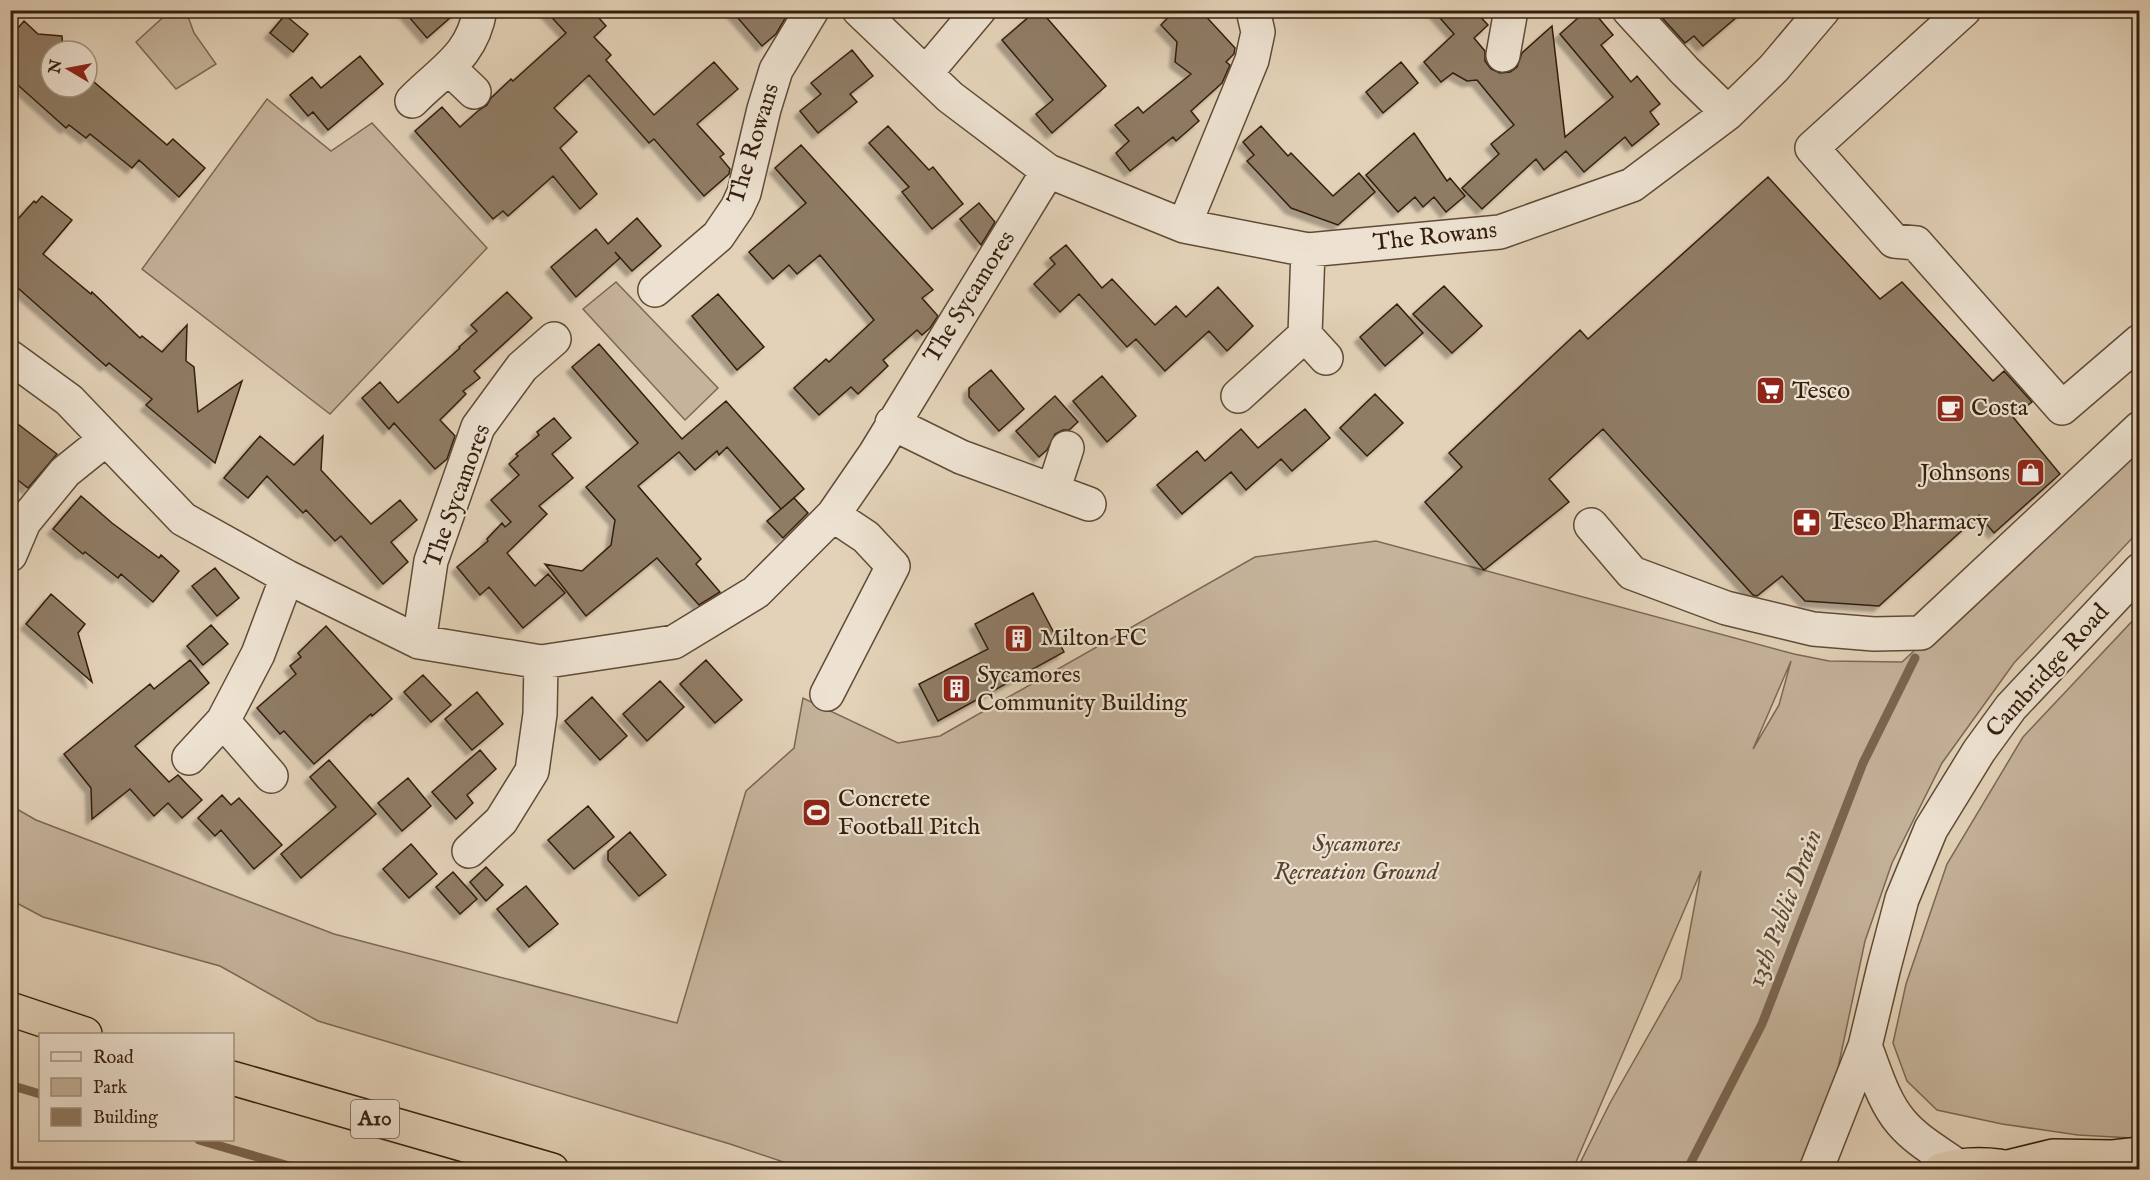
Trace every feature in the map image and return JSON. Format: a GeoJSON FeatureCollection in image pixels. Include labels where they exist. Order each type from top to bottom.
{"type":"FeatureCollection","features":[{"type":"Feature","properties":{"kind":"highway"},"geometry":{"type":"LineString","coordinates":[[10,1009],[79,1033]]}},
{"type":"Feature","properties":{"kind":"highway","name":"A10"},"geometry":{"type":"LineString","coordinates":[[234,1078],[552,1170]]}},
{"type":"Feature","properties":{"kind":"highway"},"geometry":{"type":"LineString","coordinates":[[1949,1167],[2013,1168],[2053,1156],[2139,1154]]}},
{"type":"Feature","properties":{"kind":"street"},"geometry":{"type":"LineString","coordinates":[[412,101],[460,58],[470,43],[480,10]]}},
{"type":"Feature","properties":{"kind":"street","name":"The Rowans"},"geometry":{"type":"LineString","coordinates":[[655,290],[718,236],[737,208],[744,193],[776,70],[812,10]]}},
{"type":"Feature","properties":{"kind":"street","name":"The Rowans"},"geometry":{"type":"LineString","coordinates":[[859,10],[950,97],[1048,171],[1185,226],[1308,250],[1500,232],[1632,185],[1728,113],[1774,68],[1823,10]]}},
{"type":"Feature","properties":{"kind":"street"},"geometry":{"type":"LineString","coordinates":[[926,73],[979,10]]}},
{"type":"Feature","properties":{"kind":"street"},"geometry":{"type":"LineString","coordinates":[[1185,226],[1252,60],[1258,32],[1253,10]]}},
{"type":"Feature","properties":{"kind":"street"},"geometry":{"type":"LineString","coordinates":[[1503,55],[1511,10]]}},
{"type":"Feature","properties":{"kind":"street"},"geometry":{"type":"LineString","coordinates":[[1629,10],[1685,71],[1728,113]]}},
{"type":"Feature","properties":{"kind":"street"},"geometry":{"type":"LineString","coordinates":[[1964,10],[1812,148],[1894,241],[1916,243],[2062,408],[2139,341]]}},
{"type":"Feature","properties":{"kind":"street"},"geometry":{"type":"LineString","coordinates":[[449,68],[474,92]]}},
{"type":"Feature","properties":{"kind":"street","name":"The Sycamores"},"geometry":{"type":"LineString","coordinates":[[10,357],[69,400],[183,519],[287,577],[419,642],[541,662],[674,642],[756,592],[832,515],[875,454],[1048,171]]}},
{"type":"Feature","properties":{"kind":"street"},"geometry":{"type":"LineString","coordinates":[[1238,396],[1316,346],[1308,250]]}},
{"type":"Feature","properties":{"kind":"street","name":"The Sycamores"},"geometry":{"type":"LineString","coordinates":[[419,642],[431,561],[478,427],[522,367],[554,339]]}},
{"type":"Feature","properties":{"kind":"street"},"geometry":{"type":"LineString","coordinates":[[892,423],[961,457],[1089,504]]}},
{"type":"Feature","properties":{"kind":"street"},"geometry":{"type":"LineString","coordinates":[[1591,525],[1632,573],[1726,608],[1813,629],[1874,634],[1921,633],[2139,428]]}},
{"type":"Feature","properties":{"kind":"street"},"geometry":{"type":"LineString","coordinates":[[10,555],[24,522],[58,480],[106,439]]}},
{"type":"Feature","properties":{"kind":"street"},"geometry":{"type":"LineString","coordinates":[[1053,491],[1067,448]]}},
{"type":"Feature","properties":{"kind":"street"},"geometry":{"type":"LineString","coordinates":[[827,694],[901,575],[866,537],[832,515]]}},
{"type":"Feature","properties":{"kind":"street","name":"Cambridge Road"},"geometry":{"type":"LineString","coordinates":[[1816,1170],[1865,1046],[1902,899],[1931,829],[1978,751],[2011,707],[2139,570]]}},
{"type":"Feature","properties":{"kind":"street"},"geometry":{"type":"LineString","coordinates":[[189,758],[223,721],[258,654],[287,577]]}},
{"type":"Feature","properties":{"kind":"street"},"geometry":{"type":"LineString","coordinates":[[469,851],[501,821],[532,771],[540,714],[541,662]]}},
{"type":"Feature","properties":{"kind":"street"},"geometry":{"type":"LineString","coordinates":[[223,721],[271,776]]}},
{"type":"Feature","properties":{"kind":"street"},"geometry":{"type":"LineString","coordinates":[[1865,1046],[1883,1093],[1900,1122],[1949,1167]]}},
{"type":"Feature","properties":{"kind":"green space"},"geometry":{"type":"Polygon","coordinates":[[[170,11],[186,11],[194,33],[216,64],[176,89],[136,42],[170,11]]]}},
{"type":"Feature","properties":{"kind":"green space"},"geometry":{"type":"Polygon","coordinates":[[[267,99],[331,151],[372,123],[487,248],[330,414],[142,269],[267,99]]]}},
{"type":"Feature","properties":{"kind":"green space"},"geometry":{"type":"Polygon","coordinates":[[[616,282],[718,388],[685,420],[583,309],[616,282]]]}},
{"type":"Feature","properties":{"kind":"green space","name":"Sycamores Recreation Ground"},"geometry":{"type":"Polygon","coordinates":[[[2139,442],[2139,531],[2014,663],[1942,763],[1892,863],[1865,941],[1838,1068],[1798,1169],[1577,1169],[1610,1103],[1681,978],[1701,871],[1573,1169],[807,1170],[730,1144],[318,1021],[220,966],[43,917],[11,900],[10,805],[36,820],[334,934],[677,1023],[746,791],[794,748],[803,698],[898,743],[940,736],[1255,557],[1376,541],[1794,654],[1829,661],[1902,662],[2139,442]],[[1791,661],[1753,749],[1779,705],[1791,661]]]}},
{"type":"Feature","properties":{"kind":"green space"},"geometry":{"type":"Polygon","coordinates":[[[2139,614],[2139,1137],[2078,1135],[2002,1124],[1937,1110],[1907,1081],[1893,1043],[1906,984],[1947,864],[2023,737],[2139,614]]]}},
{"type":"Feature","properties":{"kind":"building"},"geometry":{"type":"Polygon","coordinates":[[[403,10],[459,10],[427,38],[403,10]]]}},
{"type":"Feature","properties":{"kind":"building"},"geometry":{"type":"Polygon","coordinates":[[[545,10],[592,10],[606,26],[594,37],[611,55],[606,60],[654,115],[714,62],[738,89],[697,124],[724,154],[720,157],[730,169],[729,174],[704,196],[654,139],[649,143],[589,75],[554,108],[577,132],[560,148],[597,194],[580,209],[553,176],[508,216],[503,211],[493,219],[415,131],[442,107],[460,127],[487,105],[491,98],[511,79],[513,81],[566,33],[545,10]]]}},
{"type":"Feature","properties":{"kind":"building"},"geometry":{"type":"Polygon","coordinates":[[[731,10],[790,10],[776,34],[762,46],[731,10]]]}},
{"type":"Feature","properties":{"kind":"building"},"geometry":{"type":"Polygon","coordinates":[[[1037,10],[1040,10],[1106,86],[1052,133],[1036,114],[1053,100],[1002,40],[1037,10]]]}},
{"type":"Feature","properties":{"kind":"building"},"geometry":{"type":"Polygon","coordinates":[[[1175,10],[1200,10],[1235,48],[1234,54],[1226,62],[1230,65],[1222,83],[1191,111],[1199,121],[1176,141],[1173,137],[1130,171],[1116,153],[1129,141],[1115,125],[1138,107],[1143,113],[1191,74],[1175,62],[1177,42],[1161,25],[1175,10]]]}},
{"type":"Feature","properties":{"kind":"building"},"geometry":{"type":"Polygon","coordinates":[[[1433,10],[1474,10],[1488,25],[1474,38],[1485,51],[1485,61],[1491,69],[1500,73],[1510,72],[1517,67],[1522,53],[1552,26],[1565,137],[1613,97],[1560,34],[1587,10],[1592,10],[1613,35],[1601,45],[1631,82],[1637,76],[1660,104],[1650,112],[1659,124],[1632,146],[1625,137],[1584,172],[1566,151],[1544,170],[1536,159],[1482,209],[1462,188],[1499,154],[1491,144],[1514,125],[1477,80],[1467,81],[1453,73],[1441,82],[1424,62],[1454,34],[1433,10]]]}},
{"type":"Feature","properties":{"kind":"building"},"geometry":{"type":"Polygon","coordinates":[[[1655,10],[1745,10],[1703,46],[1694,36],[1685,43],[1655,10]]]}},
{"type":"Feature","properties":{"kind":"building"},"geometry":{"type":"Polygon","coordinates":[[[285,15],[308,34],[293,52],[270,33],[285,15]]]}},
{"type":"Feature","properties":{"kind":"building"},"geometry":{"type":"Polygon","coordinates":[[[24,21],[38,34],[62,36],[62,39],[39,39],[39,99],[99,99],[99,86],[167,145],[173,139],[205,168],[179,197],[139,160],[132,168],[90,134],[86,138],[69,125],[66,128],[10,78],[10,37],[24,21]]]}},
{"type":"Feature","properties":{"kind":"building"},"geometry":{"type":"Polygon","coordinates":[[[852,50],[873,76],[850,94],[857,102],[818,133],[800,111],[821,94],[811,83],[852,50]]]}},
{"type":"Feature","properties":{"kind":"building"},"geometry":{"type":"Polygon","coordinates":[[[360,56],[383,84],[328,130],[313,112],[308,116],[290,95],[312,77],[321,88],[360,56]]]}},
{"type":"Feature","properties":{"kind":"building"},"geometry":{"type":"Polygon","coordinates":[[[1401,62],[1418,83],[1383,113],[1366,92],[1401,62]]]}},
{"type":"Feature","properties":{"kind":"building"},"geometry":{"type":"Polygon","coordinates":[[[888,126],[929,170],[933,167],[963,204],[932,229],[902,192],[909,187],[869,143],[888,126]]]}},
{"type":"Feature","properties":{"kind":"building"},"geometry":{"type":"Polygon","coordinates":[[[1261,126],[1288,156],[1291,153],[1333,196],[1359,173],[1375,192],[1338,225],[1291,208],[1247,161],[1254,155],[1243,142],[1261,126]]]}},
{"type":"Feature","properties":{"kind":"building"},"geometry":{"type":"Polygon","coordinates":[[[1414,133],[1447,181],[1450,178],[1465,196],[1446,212],[1434,197],[1423,207],[1415,197],[1398,212],[1366,175],[1414,133]]]}},
{"type":"Feature","properties":{"kind":"building"},"geometry":{"type":"Polygon","coordinates":[[[801,145],[933,290],[922,298],[938,316],[922,335],[917,330],[883,360],[888,366],[858,394],[851,387],[819,415],[794,388],[826,359],[829,362],[874,320],[820,255],[797,274],[789,265],[773,279],[749,252],[806,203],[775,168],[801,145]]]}},
{"type":"Feature","properties":{"kind":"building","name":"Tesco"},"geometry":{"type":"Polygon","coordinates":[[[1768,177],[1880,299],[1902,282],[1993,381],[2004,371],[2032,402],[2013,417],[2060,474],[1994,533],[1979,515],[1879,606],[1805,601],[1782,576],[1757,596],[1753,595],[1603,429],[1549,479],[1569,502],[1484,570],[1425,502],[1462,467],[1449,453],[1580,330],[1588,339],[1768,177]]]}},
{"type":"Feature","properties":{"kind":"building"},"geometry":{"type":"Polygon","coordinates":[[[42,196],[72,220],[43,254],[91,294],[92,292],[140,338],[142,336],[162,352],[187,325],[186,361],[194,367],[198,412],[242,381],[215,463],[146,405],[152,399],[109,363],[106,366],[10,281],[10,228],[34,201],[36,203],[42,196]]]}},
{"type":"Feature","properties":{"kind":"building"},"geometry":{"type":"Polygon","coordinates":[[[979,203],[995,222],[981,245],[960,219],[979,203]]]}},
{"type":"Feature","properties":{"kind":"building"},"geometry":{"type":"Polygon","coordinates":[[[637,218],[661,246],[632,271],[615,252],[620,258],[576,297],[551,267],[596,229],[608,244],[637,218]]]}},
{"type":"Feature","properties":{"kind":"building"},"geometry":{"type":"Polygon","coordinates":[[[1066,245],[1102,288],[1112,279],[1155,325],[1176,306],[1186,317],[1218,287],[1253,326],[1227,351],[1209,331],[1165,371],[1136,339],[1127,347],[1079,294],[1060,312],[1034,284],[1055,264],[1050,258],[1066,245]]]}},
{"type":"Feature","properties":{"kind":"building"},"geometry":{"type":"Polygon","coordinates":[[[1444,286],[1482,326],[1452,353],[1413,314],[1444,286]]]}},
{"type":"Feature","properties":{"kind":"building"},"geometry":{"type":"Polygon","coordinates":[[[507,292],[532,318],[474,371],[480,378],[463,391],[466,394],[440,420],[455,436],[447,459],[435,469],[394,423],[389,429],[362,398],[380,382],[398,403],[477,331],[471,325],[507,292]]]}},
{"type":"Feature","properties":{"kind":"building"},"geometry":{"type":"Polygon","coordinates":[[[718,294],[764,347],[737,370],[692,316],[718,294]]]}},
{"type":"Feature","properties":{"kind":"building"},"geometry":{"type":"Polygon","coordinates":[[[1397,304],[1423,333],[1385,366],[1360,337],[1397,304]]]}},
{"type":"Feature","properties":{"kind":"building"},"geometry":{"type":"Polygon","coordinates":[[[599,344],[682,439],[726,401],[804,489],[781,509],[727,447],[719,455],[717,451],[695,470],[679,452],[638,486],[701,559],[696,564],[720,592],[699,605],[657,558],[586,616],[545,564],[582,571],[611,545],[615,520],[586,487],[638,443],[572,367],[599,344]]]}},
{"type":"Feature","properties":{"kind":"building"},"geometry":{"type":"Polygon","coordinates":[[[991,370],[1024,409],[999,431],[969,397],[969,388],[991,370]]]}},
{"type":"Feature","properties":{"kind":"building"},"geometry":{"type":"Polygon","coordinates":[[[1102,376],[1136,416],[1107,442],[1073,401],[1102,376]]]}},
{"type":"Feature","properties":{"kind":"building"},"geometry":{"type":"Polygon","coordinates":[[[1375,394],[1403,423],[1367,456],[1340,428],[1375,394]]]}},
{"type":"Feature","properties":{"kind":"building"},"geometry":{"type":"Polygon","coordinates":[[[1055,396],[1078,422],[1069,430],[1055,434],[1047,450],[1039,457],[1016,431],[1055,396]]]}},
{"type":"Feature","properties":{"kind":"building"},"geometry":{"type":"Polygon","coordinates":[[[1305,409],[1330,438],[1292,471],[1281,459],[1246,490],[1231,472],[1182,514],[1157,485],[1197,451],[1205,461],[1241,429],[1258,448],[1305,409]]]}},
{"type":"Feature","properties":{"kind":"building"},"geometry":{"type":"Polygon","coordinates":[[[10,418],[57,454],[28,488],[10,474],[10,418]]]}},
{"type":"Feature","properties":{"kind":"building"},"geometry":{"type":"Polygon","coordinates":[[[554,418],[571,438],[552,454],[573,478],[539,506],[547,514],[507,553],[535,586],[548,574],[565,593],[523,628],[489,587],[480,595],[457,567],[488,541],[487,539],[502,523],[505,527],[511,522],[491,500],[519,475],[509,464],[518,456],[516,454],[539,435],[537,432],[554,418]]]}},
{"type":"Feature","properties":{"kind":"building"},"geometry":{"type":"Polygon","coordinates":[[[260,436],[294,465],[323,436],[321,470],[371,524],[400,500],[417,520],[391,542],[408,562],[383,584],[341,536],[335,541],[306,510],[303,513],[267,476],[248,498],[224,478],[260,436]]]}},
{"type":"Feature","properties":{"kind":"building"},"geometry":{"type":"Polygon","coordinates":[[[81,496],[112,523],[159,558],[161,555],[179,571],[153,602],[121,574],[118,578],[85,552],[83,554],[53,529],[81,496]]]}},
{"type":"Feature","properties":{"kind":"building"},"geometry":{"type":"Polygon","coordinates":[[[794,498],[808,513],[783,538],[767,521],[794,498]]]}},
{"type":"Feature","properties":{"kind":"building"},"geometry":{"type":"Polygon","coordinates":[[[215,568],[239,598],[217,616],[192,586],[215,568]]]}},
{"type":"Feature","properties":{"kind":"building"},"geometry":{"type":"Polygon","coordinates":[[[1033,593],[1064,652],[938,721],[919,684],[988,649],[975,624],[1033,593]]]}},
{"type":"Feature","properties":{"kind":"building"},"geometry":{"type":"Polygon","coordinates":[[[51,594],[85,624],[78,633],[92,682],[26,624],[51,594]]]}},
{"type":"Feature","properties":{"kind":"building"},"geometry":{"type":"Polygon","coordinates":[[[211,625],[228,644],[203,665],[187,646],[211,625]]]}},
{"type":"Feature","properties":{"kind":"building"},"geometry":{"type":"Polygon","coordinates":[[[326,626],[392,699],[372,716],[371,714],[314,764],[284,731],[280,734],[257,708],[296,674],[290,666],[301,657],[298,653],[326,626]]]}},
{"type":"Feature","properties":{"kind":"building"},"geometry":{"type":"Polygon","coordinates":[[[190,660],[209,683],[135,746],[169,782],[178,775],[202,800],[182,818],[168,803],[154,816],[130,789],[92,819],[91,788],[64,754],[150,684],[154,689],[190,660]]]}},
{"type":"Feature","properties":{"kind":"building"},"geometry":{"type":"Polygon","coordinates":[[[706,660],[742,700],[715,723],[680,684],[706,660]]]}},
{"type":"Feature","properties":{"kind":"building"},"geometry":{"type":"Polygon","coordinates":[[[423,675],[451,705],[431,722],[404,692],[423,675]]]}},
{"type":"Feature","properties":{"kind":"building"},"geometry":{"type":"Polygon","coordinates":[[[660,681],[684,707],[647,741],[623,714],[660,681]]]}},
{"type":"Feature","properties":{"kind":"building"},"geometry":{"type":"Polygon","coordinates":[[[477,692],[503,724],[472,750],[445,719],[477,692]]]}},
{"type":"Feature","properties":{"kind":"building"},"geometry":{"type":"Polygon","coordinates":[[[592,697],[627,736],[600,760],[565,721],[592,697]]]}},
{"type":"Feature","properties":{"kind":"building"},"geometry":{"type":"Polygon","coordinates":[[[480,750],[496,769],[467,795],[473,803],[456,819],[432,792],[480,750]]]}},
{"type":"Feature","properties":{"kind":"building"},"geometry":{"type":"Polygon","coordinates":[[[329,760],[376,814],[301,878],[281,854],[336,807],[310,777],[329,760]]]}},
{"type":"Feature","properties":{"kind":"building"},"geometry":{"type":"Polygon","coordinates":[[[408,778],[431,806],[402,831],[378,803],[408,778]]]}},
{"type":"Feature","properties":{"kind":"building"},"geometry":{"type":"Polygon","coordinates":[[[222,795],[231,805],[239,798],[282,845],[254,869],[221,830],[215,836],[198,818],[222,795]]]}},
{"type":"Feature","properties":{"kind":"building"},"geometry":{"type":"Polygon","coordinates":[[[588,806],[614,837],[574,869],[548,840],[588,806]]]}},
{"type":"Feature","properties":{"kind":"building"},"geometry":{"type":"Polygon","coordinates":[[[630,832],[666,875],[639,896],[608,860],[608,851],[630,832]]]}},
{"type":"Feature","properties":{"kind":"building"},"geometry":{"type":"Polygon","coordinates":[[[411,844],[437,874],[409,898],[383,869],[411,844]]]}},
{"type":"Feature","properties":{"kind":"building"},"geometry":{"type":"Polygon","coordinates":[[[486,867],[503,885],[486,901],[470,882],[486,867]]]}},
{"type":"Feature","properties":{"kind":"building"},"geometry":{"type":"Polygon","coordinates":[[[453,872],[477,899],[460,914],[436,887],[453,872]]]}},
{"type":"Feature","properties":{"kind":"building"},"geometry":{"type":"Polygon","coordinates":[[[526,886],[558,924],[529,947],[497,909],[526,886]]]}},
{"type":"Feature","properties":{"kind":"waterway","name":"13th Public Drain"},"geometry":{"type":"LineString","coordinates":[[1687,1170],[1762,1024],[1863,763],[1915,658]]}},
{"type":"Feature","properties":{"kind":"waterway"},"geometry":{"type":"LineString","coordinates":[[10,1085],[39,1094]]}},
{"type":"Feature","properties":{"kind":"waterway"},"geometry":{"type":"LineString","coordinates":[[202,1141],[303,1170]]}},
{"type":"Feature","properties":{"kind":"place","name":"Tesco"},"geometry":{"type":"Point","coordinates":[1771,391]}},
{"type":"Feature","properties":{"kind":"place","name":"Costa"},"geometry":{"type":"Point","coordinates":[1950,408]}},
{"type":"Feature","properties":{"kind":"place","name":"Johnsons"},"geometry":{"type":"Point","coordinates":[2031,473]}},
{"type":"Feature","properties":{"kind":"place","name":"Tesco Pharmacy"},"geometry":{"type":"Point","coordinates":[1807,522]}},
{"type":"Feature","properties":{"kind":"place","name":"Milton FC"},"geometry":{"type":"Point","coordinates":[1019,638]}},
{"type":"Feature","properties":{"kind":"place","name":"Sycamores Community Building"},"geometry":{"type":"Point","coordinates":[956,689]}},
{"type":"Feature","properties":{"kind":"place","name":"Concrete Football Pitch"},"geometry":{"type":"Point","coordinates":[817,813]}}]}
